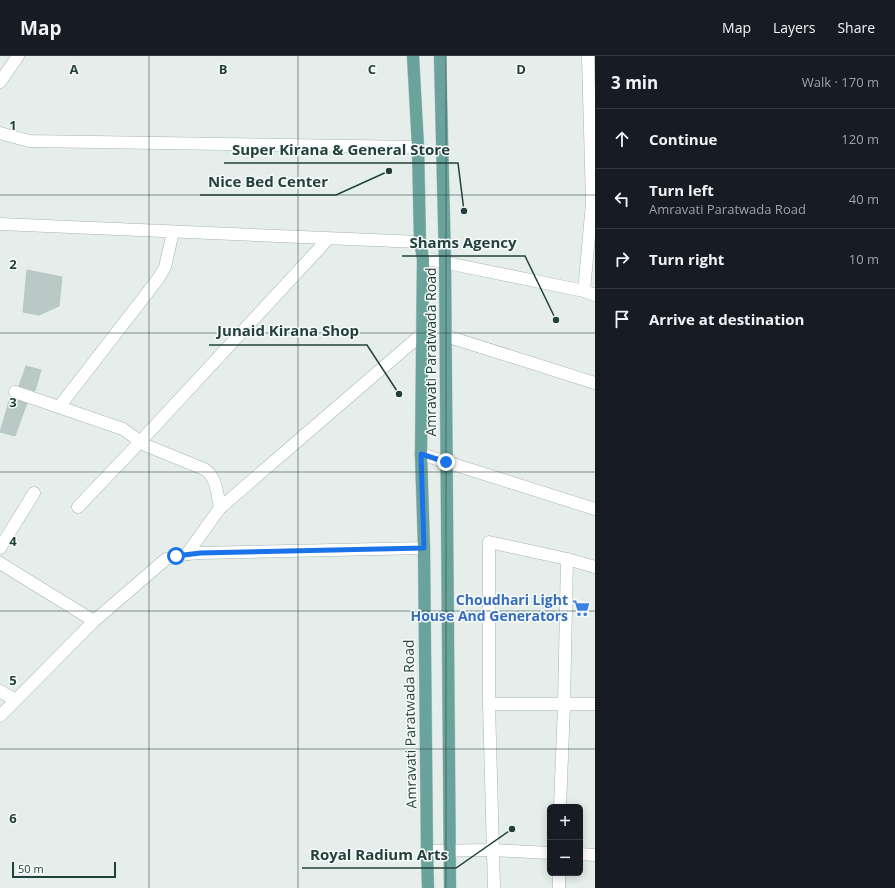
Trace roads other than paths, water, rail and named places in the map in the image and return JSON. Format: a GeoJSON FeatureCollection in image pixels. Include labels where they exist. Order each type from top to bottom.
{"type":"FeatureCollection","features":[{"type":"Feature","properties":{"kind":"main road","name":"Amravati Paratwada Road"},"geometry":{"type":"LineString","coordinates":[[413,56],[418,147],[420,242],[423,258],[421,454],[424,548],[428,888]]}},
{"type":"Feature","properties":{"kind":"main road","name":"Amravati Paratwada Road"},"geometry":{"type":"LineString","coordinates":[[440,56],[446,336],[450,888]]}},
{"type":"Feature","properties":{"kind":"street"},"geometry":{"type":"LineString","coordinates":[[0,82],[18,56]]}},
{"type":"Feature","properties":{"kind":"street"},"geometry":{"type":"LineString","coordinates":[[423,258],[590,293],[593,203],[588,56]]}},
{"type":"Feature","properties":{"kind":"street"},"geometry":{"type":"LineString","coordinates":[[0,133],[29,141],[418,147]]}},
{"type":"Feature","properties":{"kind":"street"},"geometry":{"type":"LineString","coordinates":[[0,224],[420,242]]}},
{"type":"Feature","properties":{"kind":"street"},"geometry":{"type":"LineString","coordinates":[[59,407],[158,279],[165,266],[173,232]]}},
{"type":"Feature","properties":{"kind":"street"},"geometry":{"type":"LineString","coordinates":[[78,507],[328,239]]}},
{"type":"Feature","properties":{"kind":"street"},"geometry":{"type":"LineString","coordinates":[[186,554],[220,508],[422,333]]}},
{"type":"Feature","properties":{"kind":"street"},"geometry":{"type":"LineString","coordinates":[[446,336],[595,383]]}},
{"type":"Feature","properties":{"kind":"street"},"geometry":{"type":"LineString","coordinates":[[15,392],[123,429],[140,442],[204,469],[211,474],[215,483],[220,508]]}},
{"type":"Feature","properties":{"kind":"street"},"geometry":{"type":"LineString","coordinates":[[421,454],[595,509]]}},
{"type":"Feature","properties":{"kind":"street"},"geometry":{"type":"LineString","coordinates":[[0,548],[34,493]]}},
{"type":"Feature","properties":{"kind":"street"},"geometry":{"type":"LineString","coordinates":[[494,888],[489,704],[489,542],[567,559],[595,567]]}},
{"type":"Feature","properties":{"kind":"street"},"geometry":{"type":"LineString","coordinates":[[0,716],[94,621],[166,559],[186,554],[424,548]]}},
{"type":"Feature","properties":{"kind":"street"},"geometry":{"type":"LineString","coordinates":[[560,804],[567,559]]}},
{"type":"Feature","properties":{"kind":"street"},"geometry":{"type":"LineString","coordinates":[[0,563],[94,621]]}},
{"type":"Feature","properties":{"kind":"street"},"geometry":{"type":"LineString","coordinates":[[0,691],[15,700]]}},
{"type":"Feature","properties":{"kind":"street"},"geometry":{"type":"LineString","coordinates":[[489,704],[595,704]]}},
{"type":"Feature","properties":{"kind":"street"},"geometry":{"type":"LineString","coordinates":[[427,851],[493,850],[547,853]]}},
{"type":"Feature","properties":{"kind":"street"},"geometry":{"type":"LineString","coordinates":[[583,854],[595,855]]}},
{"type":"Feature","properties":{"kind":"street"},"geometry":{"type":"LineString","coordinates":[[558,888],[559,876]]}},
{"type":"Feature","properties":{"kind":"place","name":"Nice Bed Center"},"geometry":{"type":"Point","coordinates":[389,171]}},
{"type":"Feature","properties":{"kind":"place","name":"Super Kirana & General Store"},"geometry":{"type":"Point","coordinates":[464,211]}},
{"type":"Feature","properties":{"kind":"place","name":"Shams Agency"},"geometry":{"type":"Point","coordinates":[556,320]}},
{"type":"Feature","properties":{"kind":"place","name":"Junaid Kirana Shop"},"geometry":{"type":"Point","coordinates":[399,394]}},
{"type":"Feature","properties":{"kind":"place","name":"Choudhari Light House And Generators"},"geometry":{"type":"Point","coordinates":[581,608]}},
{"type":"Feature","properties":{"kind":"place","name":"Royal Radium Arts"},"geometry":{"type":"Point","coordinates":[512,829]}}]}
